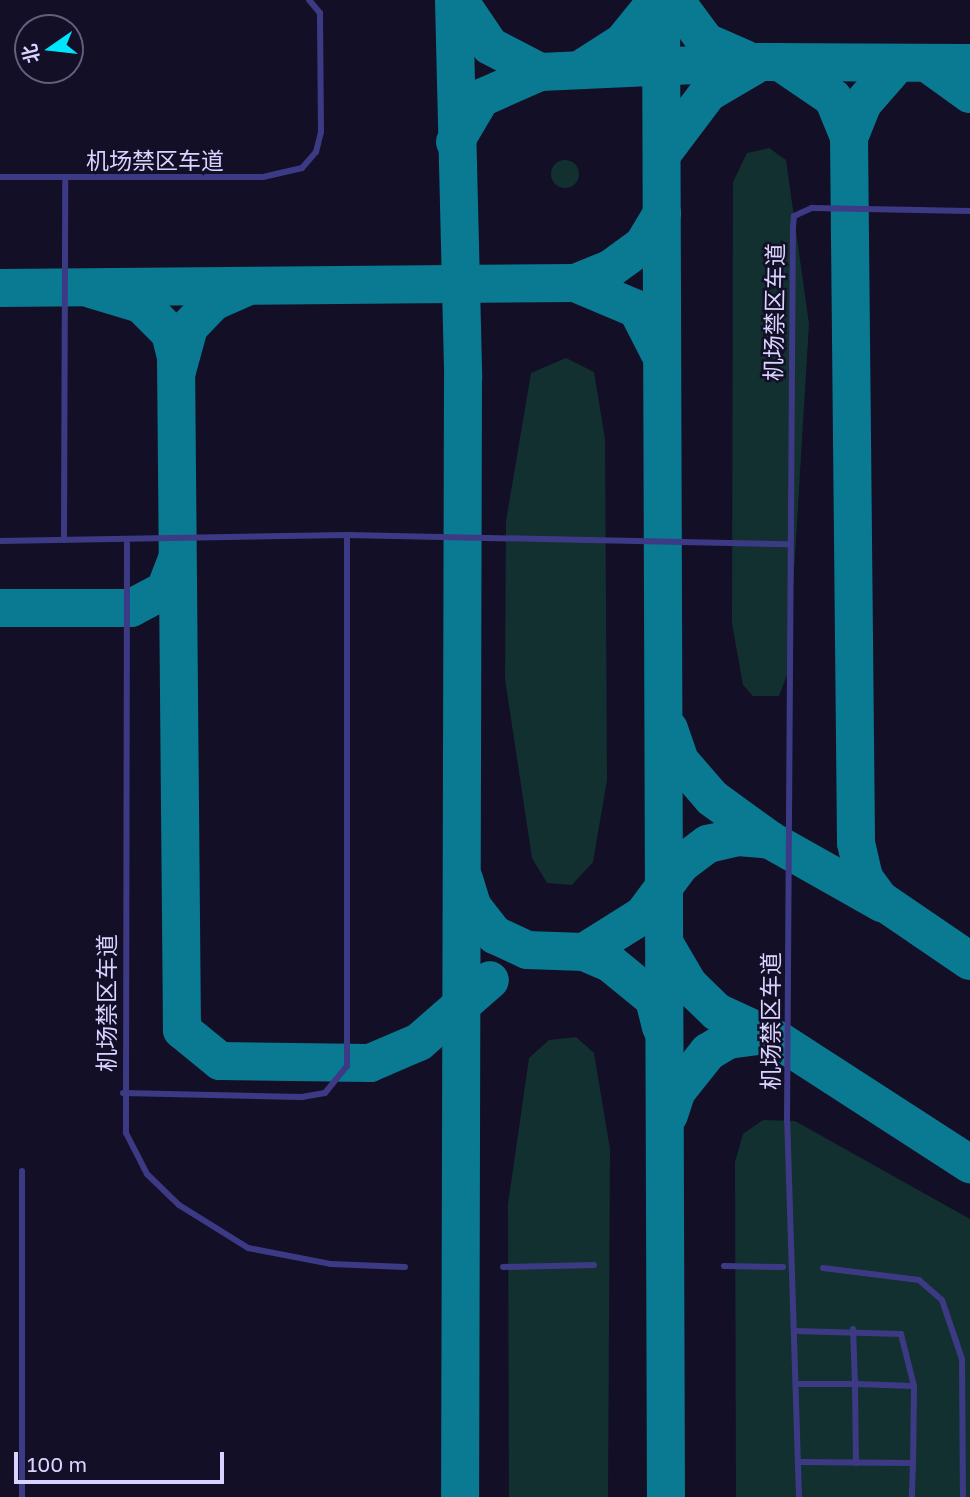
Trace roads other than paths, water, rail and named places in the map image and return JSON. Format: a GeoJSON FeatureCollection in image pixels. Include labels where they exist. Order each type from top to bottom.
{"type":"FeatureCollection","features":[{"type":"Feature","properties":{"kind":"lane","name":"机场禁区车道"},"geometry":{"type":"LineString","coordinates":[[64,540],[65,178],[281,176],[302,167],[316,152],[321,132],[320,13],[310,0]]}},
{"type":"Feature","properties":{"kind":"lane"},"geometry":{"type":"LineString","coordinates":[[0,177],[65,178]]}},
{"type":"Feature","properties":{"kind":"lane","name":"机场禁区车道"},"geometry":{"type":"LineString","coordinates":[[799,1497],[787,1121],[789,544],[794,216],[811,208],[970,211]]}},
{"type":"Feature","properties":{"kind":"lane"},"geometry":{"type":"LineString","coordinates":[[0,541],[127,542],[347,535],[789,544]]}},
{"type":"Feature","properties":{"kind":"lane"},"geometry":{"type":"LineString","coordinates":[[123,1093],[302,1097],[325,1093],[347,1066],[347,535]]}},
{"type":"Feature","properties":{"kind":"lane","name":"机场禁区车道"},"geometry":{"type":"LineString","coordinates":[[127,542],[123,1093],[126,1133],[148,1174],[216,1232],[283,1258],[405,1267]]}},
{"type":"Feature","properties":{"kind":"lane"},"geometry":{"type":"LineString","coordinates":[[22,1171],[22,1497]]}},
{"type":"Feature","properties":{"kind":"lane"},"geometry":{"type":"LineString","coordinates":[[503,1267],[594,1265]]}},
{"type":"Feature","properties":{"kind":"lane"},"geometry":{"type":"LineString","coordinates":[[724,1266],[783,1267]]}},
{"type":"Feature","properties":{"kind":"lane"},"geometry":{"type":"LineString","coordinates":[[823,1268],[919,1280],[942,1300],[962,1359],[963,1497]]}},
{"type":"Feature","properties":{"kind":"lane"},"geometry":{"type":"LineString","coordinates":[[853,1329],[856,1463]]}},
{"type":"Feature","properties":{"kind":"lane"},"geometry":{"type":"LineString","coordinates":[[795,1331],[853,1329],[901,1334],[914,1386],[912,1497]]}},
{"type":"Feature","properties":{"kind":"lane"},"geometry":{"type":"LineString","coordinates":[[797,1384],[914,1386]]}},
{"type":"Feature","properties":{"kind":"lane"},"geometry":{"type":"LineString","coordinates":[[799,1462],[913,1463]]}}]}
